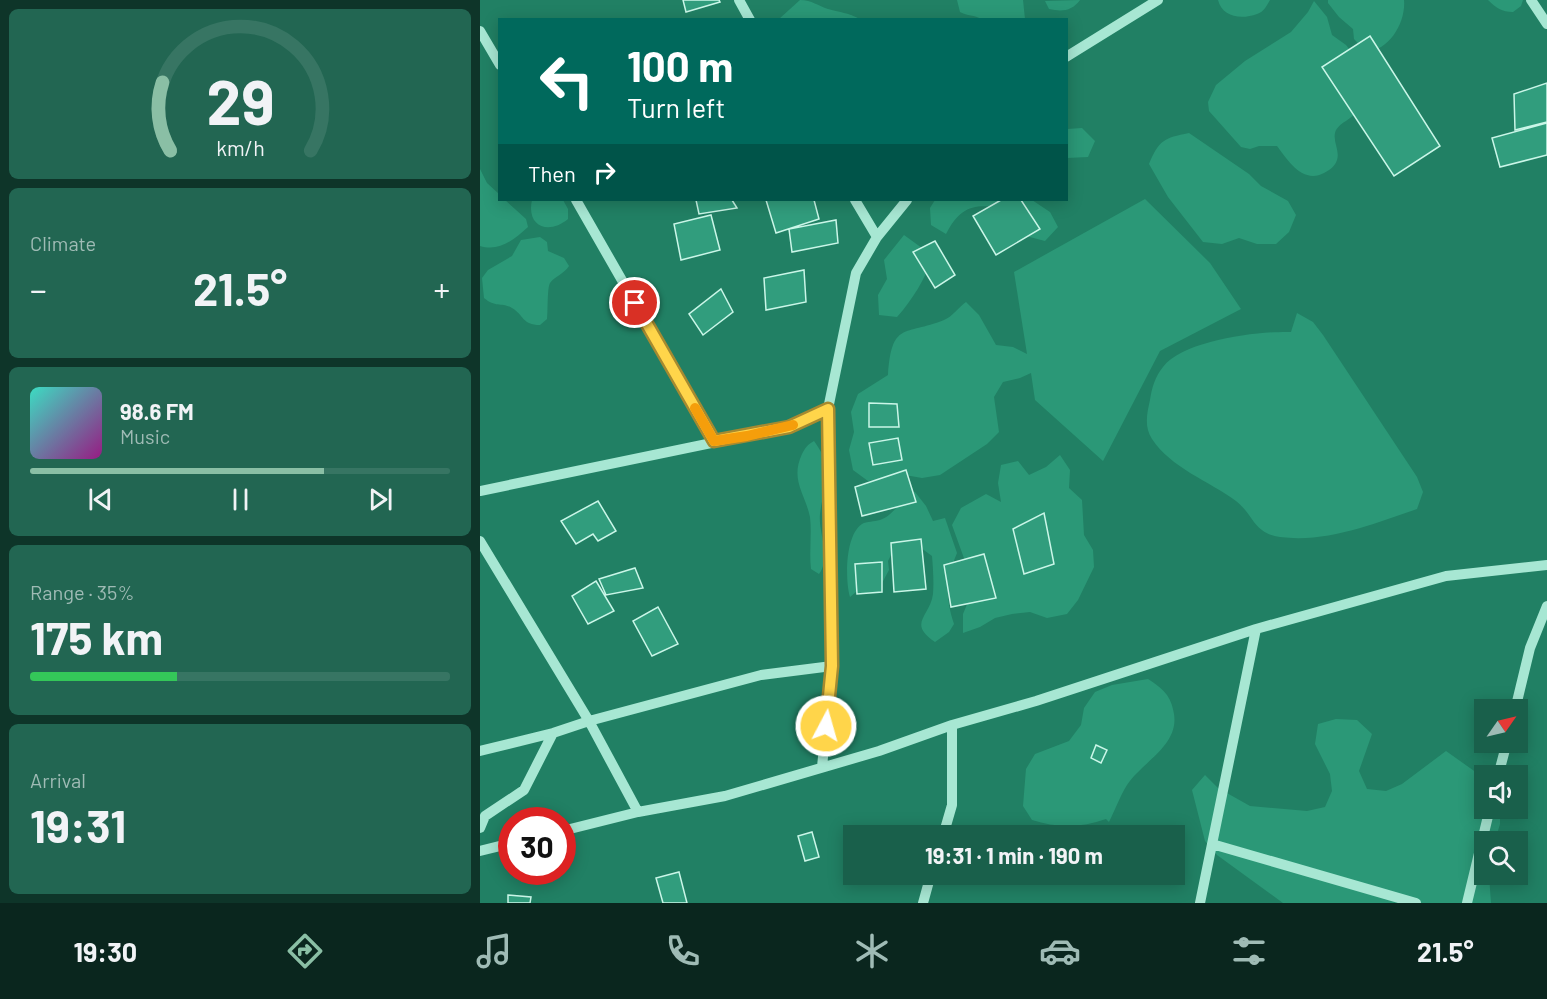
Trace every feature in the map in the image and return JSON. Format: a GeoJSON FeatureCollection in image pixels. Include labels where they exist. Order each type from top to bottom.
{"type":"FeatureCollection","features":[{"type":"Feature","properties":{"kind":"street"},"geometry":{"type":"LineString","coordinates":[[739,0],[749,18]]}},
{"type":"Feature","properties":{"kind":"street"},"geometry":{"type":"LineString","coordinates":[[1531,0],[1547,24]]}},
{"type":"Feature","properties":{"kind":"street"},"geometry":{"type":"LineString","coordinates":[[1068,56],[1152,2]]}},
{"type":"Feature","properties":{"kind":"street"},"geometry":{"type":"LineString","coordinates":[[480,31],[498,62]]}},
{"type":"Feature","properties":{"kind":"street"},"geometry":{"type":"LineString","coordinates":[[577,201],[714,441]]}},
{"type":"Feature","properties":{"kind":"street"},"geometry":{"type":"LineString","coordinates":[[856,201],[877,237]]}},
{"type":"Feature","properties":{"kind":"street"},"geometry":{"type":"LineString","coordinates":[[822,767],[832,666],[828,409],[856,273],[877,237],[906,201]]}},
{"type":"Feature","properties":{"kind":"street"},"geometry":{"type":"LineString","coordinates":[[480,491],[789,427],[828,409]]}},
{"type":"Feature","properties":{"kind":"street"},"geometry":{"type":"LineString","coordinates":[[480,542],[589,721],[638,812]]}},
{"type":"Feature","properties":{"kind":"street"},"geometry":{"type":"LineString","coordinates":[[576,828],[638,812],[725,796],[879,751],[952,725],[1036,701],[1256,629],[1446,576],[1547,565]]}},
{"type":"Feature","properties":{"kind":"street"},"geometry":{"type":"LineString","coordinates":[[1518,699],[1530,648],[1547,606]]}},
{"type":"Feature","properties":{"kind":"street"},"geometry":{"type":"LineString","coordinates":[[1200,903],[1256,629]]}},
{"type":"Feature","properties":{"kind":"street"},"geometry":{"type":"LineString","coordinates":[[480,751],[761,675],[832,666]]}},
{"type":"Feature","properties":{"kind":"street"},"geometry":{"type":"LineString","coordinates":[[946,825],[952,805],[952,725]]}},
{"type":"Feature","properties":{"kind":"street"},"geometry":{"type":"LineString","coordinates":[[480,828],[485,816],[524,790],[553,733]]}},
{"type":"Feature","properties":{"kind":"street"},"geometry":{"type":"LineString","coordinates":[[1467,903],[1487,819]]}},
{"type":"Feature","properties":{"kind":"street"},"geometry":{"type":"LineString","coordinates":[[1212,844],[1416,903]]}},
{"type":"Feature","properties":{"kind":"street"},"geometry":{"type":"LineString","coordinates":[[480,851],[498,846]]}},
{"type":"Feature","properties":{"kind":"street"},"geometry":{"type":"LineString","coordinates":[[923,903],[928,885]]}},
{"type":"Feature","properties":{"kind":"green space"},"geometry":{"type":"Polygon","coordinates":[[[800,0],[804,0],[857,18],[780,18],[800,0]]]}},
{"type":"Feature","properties":{"kind":"green space"},"geometry":{"type":"Polygon","coordinates":[[[957,0],[1023,0],[1025,18],[978,18],[960,12],[957,0]]]}},
{"type":"Feature","properties":{"kind":"green space"},"geometry":{"type":"Polygon","coordinates":[[[1080,0],[1074,6],[1062,10],[1049,9],[1045,1],[1080,0]]]}},
{"type":"Feature","properties":{"kind":"green space"},"geometry":{"type":"Polygon","coordinates":[[[1218,0],[1270,0],[1262,12],[1239,17],[1224,10],[1218,0]]]}},
{"type":"Feature","properties":{"kind":"green space"},"geometry":{"type":"Polygon","coordinates":[[[1328,0],[1404,0],[1404,8],[1395,34],[1382,46],[1366,52],[1354,39],[1353,29],[1339,17],[1328,0]]]}},
{"type":"Feature","properties":{"kind":"green space"},"geometry":{"type":"Polygon","coordinates":[[[1488,0],[1523,0],[1521,6],[1513,12],[1499,9],[1488,0]]]}},
{"type":"Feature","properties":{"kind":"green space"},"geometry":{"type":"Polygon","coordinates":[[[1314,1],[1327,17],[1332,35],[1346,45],[1357,59],[1358,106],[1355,113],[1339,126],[1335,133],[1338,157],[1334,166],[1324,173],[1309,176],[1297,169],[1277,146],[1259,146],[1250,149],[1241,147],[1209,111],[1208,102],[1216,85],[1245,61],[1291,32],[1314,1]]]}},
{"type":"Feature","properties":{"kind":"green space"},"geometry":{"type":"Polygon","coordinates":[[[1082,128],[1095,141],[1088,157],[1068,158],[1068,129],[1082,128]]]}},
{"type":"Feature","properties":{"kind":"green space"},"geometry":{"type":"Polygon","coordinates":[[[1189,133],[1249,174],[1261,186],[1288,201],[1296,215],[1289,232],[1276,244],[1257,244],[1239,238],[1222,244],[1203,242],[1168,197],[1149,164],[1163,141],[1189,133]]]}},
{"type":"Feature","properties":{"kind":"green space"},"geometry":{"type":"Polygon","coordinates":[[[480,169],[487,183],[498,193],[498,201],[506,201],[526,219],[528,227],[506,244],[494,247],[480,246],[480,169]]]}},
{"type":"Feature","properties":{"kind":"green space"},"geometry":{"type":"Polygon","coordinates":[[[1145,199],[1210,263],[1241,309],[1160,351],[1103,461],[1035,400],[1031,373],[1003,382],[994,397],[999,432],[987,444],[940,475],[922,478],[905,475],[868,481],[853,470],[849,450],[854,432],[851,412],[858,394],[888,375],[893,346],[902,333],[947,319],[966,302],[979,315],[996,345],[1013,347],[1027,354],[1014,272],[1145,199]]]}},
{"type":"Feature","properties":{"kind":"green space"},"geometry":{"type":"Polygon","coordinates":[[[532,201],[564,201],[568,209],[568,219],[554,227],[541,226],[532,217],[532,201]]]}},
{"type":"Feature","properties":{"kind":"green space"},"geometry":{"type":"Polygon","coordinates":[[[934,201],[1034,201],[1050,212],[1058,227],[1045,241],[1026,236],[1003,208],[983,206],[968,209],[962,213],[946,234],[931,225],[930,208],[934,201]]]}},
{"type":"Feature","properties":{"kind":"green space"},"geometry":{"type":"Polygon","coordinates":[[[904,235],[933,256],[918,288],[897,317],[879,315],[878,295],[887,279],[884,260],[904,235]]]}},
{"type":"Feature","properties":{"kind":"green space"},"geometry":{"type":"Polygon","coordinates":[[[540,237],[547,242],[548,251],[564,258],[569,266],[550,283],[547,319],[540,325],[534,325],[508,306],[492,303],[484,298],[482,278],[488,270],[512,256],[521,240],[540,237]]]}},
{"type":"Feature","properties":{"kind":"green space"},"geometry":{"type":"Polygon","coordinates":[[[1297,313],[1313,322],[1323,335],[1417,477],[1423,492],[1417,509],[1332,535],[1298,538],[1271,535],[1259,528],[1236,501],[1169,458],[1152,439],[1147,420],[1152,391],[1160,371],[1173,358],[1187,350],[1223,339],[1260,333],[1291,332],[1297,313]]]}},
{"type":"Feature","properties":{"kind":"green space"},"geometry":{"type":"Polygon","coordinates":[[[814,441],[823,457],[826,469],[820,514],[825,552],[823,567],[819,574],[811,569],[810,517],[797,471],[802,454],[814,441]]]}},
{"type":"Feature","properties":{"kind":"green space"},"geometry":{"type":"Polygon","coordinates":[[[1060,455],[1070,470],[1069,488],[1082,500],[1084,535],[1093,550],[1094,567],[1078,600],[1067,614],[1047,618],[1030,612],[1012,614],[995,618],[963,633],[963,614],[970,597],[965,561],[952,525],[961,508],[986,494],[1001,502],[998,483],[1001,465],[1018,461],[1029,475],[1046,467],[1060,455]]]}},
{"type":"Feature","properties":{"kind":"green space"},"geometry":{"type":"Polygon","coordinates":[[[915,492],[926,506],[933,521],[945,518],[957,553],[948,588],[949,605],[954,624],[949,632],[935,642],[922,630],[921,625],[933,594],[932,556],[917,545],[892,553],[888,561],[889,570],[881,585],[857,591],[850,597],[848,589],[849,547],[856,530],[864,523],[878,521],[888,516],[907,493],[915,492]]]}},
{"type":"Feature","properties":{"kind":"green space"},"geometry":{"type":"Polygon","coordinates":[[[1148,679],[1162,689],[1173,707],[1174,725],[1171,735],[1158,753],[1127,785],[1109,822],[1106,819],[1087,824],[1060,825],[1032,820],[1023,806],[1026,769],[1035,754],[1069,741],[1081,725],[1084,708],[1095,692],[1112,685],[1148,679]]]}},
{"type":"Feature","properties":{"kind":"green space"},"geometry":{"type":"Polygon","coordinates":[[[1336,719],[1357,720],[1372,734],[1359,771],[1367,789],[1386,791],[1402,784],[1446,751],[1474,771],[1474,819],[1500,819],[1498,831],[1474,831],[1474,885],[1490,885],[1491,903],[1283,903],[1217,855],[1205,841],[1192,790],[1205,775],[1218,788],[1250,806],[1307,811],[1325,807],[1332,791],[1330,774],[1315,744],[1318,724],[1336,719]]]}},
{"type":"Feature","properties":{"kind":"building"},"geometry":{"type":"Polygon","coordinates":[[[683,0],[719,0],[720,2],[686,12],[683,0]]]}},
{"type":"Feature","properties":{"kind":"building"},"geometry":{"type":"Polygon","coordinates":[[[1370,36],[1440,146],[1394,176],[1322,67],[1370,36]]]}},
{"type":"Feature","properties":{"kind":"building"},"geometry":{"type":"Polygon","coordinates":[[[1547,83],[1547,122],[1515,130],[1514,94],[1547,83]]]}},
{"type":"Feature","properties":{"kind":"building"},"geometry":{"type":"Polygon","coordinates":[[[1547,123],[1547,155],[1500,167],[1492,138],[1547,123]]]}},
{"type":"Feature","properties":{"kind":"building"},"geometry":{"type":"Polygon","coordinates":[[[696,201],[733,201],[737,208],[699,214],[696,201]]]}},
{"type":"Feature","properties":{"kind":"building"},"geometry":{"type":"Polygon","coordinates":[[[766,201],[814,201],[819,219],[776,233],[766,201]]]}},
{"type":"Feature","properties":{"kind":"building"},"geometry":{"type":"Polygon","coordinates":[[[999,201],[1022,201],[1040,229],[996,255],[973,216],[999,201]]]}},
{"type":"Feature","properties":{"kind":"building"},"geometry":{"type":"Polygon","coordinates":[[[711,215],[720,250],[681,260],[674,224],[711,215]]]}},
{"type":"Feature","properties":{"kind":"building"},"geometry":{"type":"Polygon","coordinates":[[[836,220],[838,243],[792,252],[789,229],[836,220]]]}},
{"type":"Feature","properties":{"kind":"building"},"geometry":{"type":"Polygon","coordinates":[[[935,241],[955,275],[935,288],[913,252],[935,241]]]}},
{"type":"Feature","properties":{"kind":"building"},"geometry":{"type":"Polygon","coordinates":[[[804,270],[806,302],[766,310],[764,278],[804,270]]]}},
{"type":"Feature","properties":{"kind":"building"},"geometry":{"type":"Polygon","coordinates":[[[721,289],[733,312],[703,335],[689,314],[721,289]]]}},
{"type":"Feature","properties":{"kind":"building"},"geometry":{"type":"Polygon","coordinates":[[[869,403],[897,404],[899,427],[869,427],[869,403]]]}},
{"type":"Feature","properties":{"kind":"building"},"geometry":{"type":"Polygon","coordinates":[[[898,438],[902,460],[873,465],[869,443],[898,438]]]}},
{"type":"Feature","properties":{"kind":"building"},"geometry":{"type":"Polygon","coordinates":[[[906,470],[916,502],[862,516],[855,487],[906,470]]]}},
{"type":"Feature","properties":{"kind":"building"},"geometry":{"type":"Polygon","coordinates":[[[598,501],[616,531],[598,541],[593,534],[576,544],[561,521],[598,501]]]}},
{"type":"Feature","properties":{"kind":"building"},"geometry":{"type":"Polygon","coordinates":[[[1044,513],[1054,564],[1024,574],[1013,529],[1044,513]]]}},
{"type":"Feature","properties":{"kind":"building"},"geometry":{"type":"Polygon","coordinates":[[[921,539],[926,589],[894,592],[891,543],[921,539]]]}},
{"type":"Feature","properties":{"kind":"building"},"geometry":{"type":"Polygon","coordinates":[[[984,554],[996,598],[951,607],[944,565],[984,554]]]}},
{"type":"Feature","properties":{"kind":"building"},"geometry":{"type":"Polygon","coordinates":[[[882,562],[882,592],[857,594],[855,564],[882,562]]]}},
{"type":"Feature","properties":{"kind":"building"},"geometry":{"type":"Polygon","coordinates":[[[635,568],[643,588],[606,595],[599,579],[635,568]]]}},
{"type":"Feature","properties":{"kind":"building"},"geometry":{"type":"Polygon","coordinates":[[[596,581],[614,611],[588,624],[572,596],[596,581]]]}},
{"type":"Feature","properties":{"kind":"building"},"geometry":{"type":"Polygon","coordinates":[[[658,607],[678,644],[652,656],[633,621],[658,607]]]}},
{"type":"Feature","properties":{"kind":"building"},"geometry":{"type":"Polygon","coordinates":[[[1096,745],[1107,750],[1101,763],[1091,758],[1096,745]]]}},
{"type":"Feature","properties":{"kind":"building"},"geometry":{"type":"Polygon","coordinates":[[[812,832],[819,857],[805,861],[798,836],[812,832]]]}},
{"type":"Feature","properties":{"kind":"building"},"geometry":{"type":"Polygon","coordinates":[[[679,872],[687,903],[663,903],[656,878],[679,872]]]}},
{"type":"Feature","properties":{"kind":"building"},"geometry":{"type":"Polygon","coordinates":[[[508,895],[531,897],[530,903],[508,903],[508,895]]]}},
{"type":"Feature","properties":{"kind":"slow traffic"},"geometry":{"type":"LineString","coordinates":[[695,408],[714,441],[793,425]]}},
{"type":"Feature","properties":{"kind":"route"},"geometry":{"type":"LineString","coordinates":[[635,303],[714,441],[789,427],[828,409],[832,666],[826,726]]}}]}
